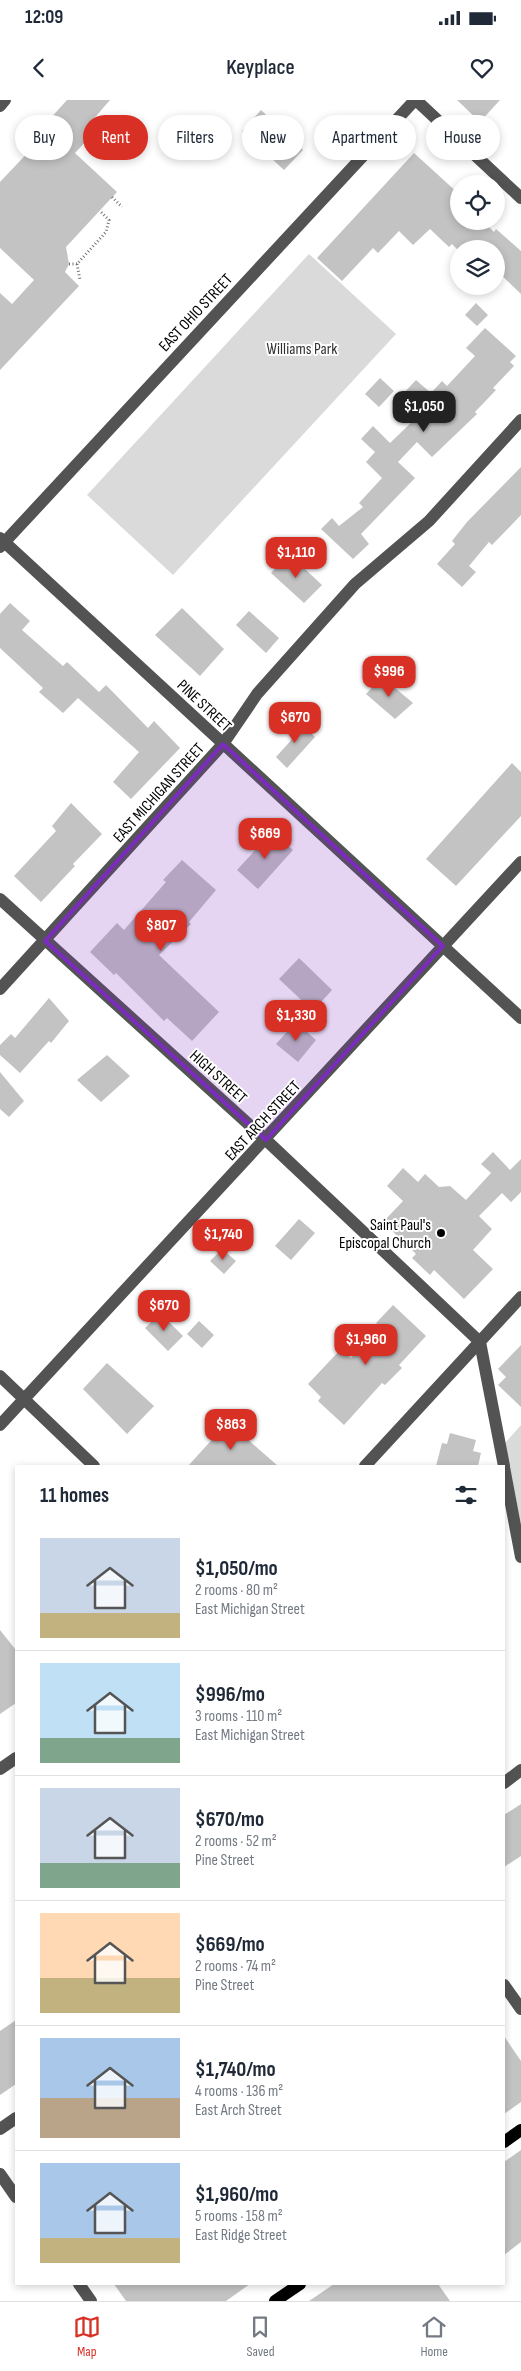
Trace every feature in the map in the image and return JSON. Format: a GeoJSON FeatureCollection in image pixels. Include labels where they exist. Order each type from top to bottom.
{"type":"FeatureCollection","features":[{"type":"Feature","properties":{"kind":"main road"},"geometry":{"type":"LineString","coordinates":[[505,2141],[521,2130]]}},
{"type":"Feature","properties":{"kind":"main road"},"geometry":{"type":"LineString","coordinates":[[276,2301],[299,2285]]}},
{"type":"Feature","properties":{"kind":"street"},"geometry":{"type":"LineString","coordinates":[[0,106],[5,100]]}},
{"type":"Feature","properties":{"kind":"street"},"geometry":{"type":"LineString","coordinates":[[415,100],[521,198]]}},
{"type":"Feature","properties":{"kind":"street","name":"EAST OHIO STREET"},"geometry":{"type":"LineString","coordinates":[[2,543],[415,100]]}},
{"type":"Feature","properties":{"kind":"street","name":"EAST MICHIGAN STREET"},"geometry":{"type":"LineString","coordinates":[[0,989],[223,744],[257,694],[349,590],[429,521],[521,420]]}},
{"type":"Feature","properties":{"kind":"street","name":"PINE STREET"},"geometry":{"type":"LineString","coordinates":[[2,543],[521,1018]]}},
{"type":"Feature","properties":{"kind":"street","name":"EAST ARCH STREET"},"geometry":{"type":"LineString","coordinates":[[0,1425],[266,1140],[521,862]]}},
{"type":"Feature","properties":{"kind":"street","name":"HIGH STREET"},"geometry":{"type":"LineString","coordinates":[[0,899],[266,1140],[480,1342]]}},
{"type":"Feature","properties":{"kind":"street"},"geometry":{"type":"LineString","coordinates":[[366,1465],[521,1297]]}},
{"type":"Feature","properties":{"kind":"street"},"geometry":{"type":"LineString","coordinates":[[480,1342],[504,1465]]}},
{"type":"Feature","properties":{"kind":"street"},"geometry":{"type":"LineString","coordinates":[[0,1376],[93,1465]]}},
{"type":"Feature","properties":{"kind":"street"},"geometry":{"type":"LineString","coordinates":[[505,1471],[521,1558]]}},
{"type":"Feature","properties":{"kind":"street"},"geometry":{"type":"LineString","coordinates":[[0,1769],[15,1759]]}},
{"type":"Feature","properties":{"kind":"street"},"geometry":{"type":"LineString","coordinates":[[505,1781],[521,1770]]}},
{"type":"Feature","properties":{"kind":"street"},"geometry":{"type":"LineString","coordinates":[[505,1986],[521,2009]]}},
{"type":"Feature","properties":{"kind":"street"},"geometry":{"type":"LineString","coordinates":[[0,2129],[15,2119]]}},
{"type":"Feature","properties":{"kind":"street"},"geometry":{"type":"LineString","coordinates":[[0,2174],[15,2196]]}},
{"type":"Feature","properties":{"kind":"street"},"geometry":{"type":"LineString","coordinates":[[80,2285],[91,2301]]}},
{"type":"Feature","properties":{"kind":"path"},"geometry":{"type":"LineString","coordinates":[[112,197],[122,206]]}},
{"type":"Feature","properties":{"kind":"path"},"geometry":{"type":"LineString","coordinates":[[69,264],[77,264],[106,232],[110,220],[100,211]]}},
{"type":"Feature","properties":{"kind":"path"},"geometry":{"type":"LineString","coordinates":[[77,264],[80,280]]}},
{"type":"Feature","properties":{"kind":"highlighted area"},"geometry":{"type":"Polygon","coordinates":[[[223,744],[443,946],[266,1140],[45,941],[223,744]]]}},
{"type":"Feature","properties":{"kind":"green space","name":"Williams Park"},"geometry":{"type":"Polygon","coordinates":[[[309,254],[396,334],[173,575],[87,495],[309,254]]]}},
{"type":"Feature","properties":{"kind":"green space"},"geometry":{"type":"Polygon","coordinates":[[[521,1425],[521,1524],[505,1443],[521,1425]]]}},
{"type":"Feature","properties":{"kind":"building"},"geometry":{"type":"Polygon","coordinates":[[[67,100],[110,100],[97,115],[83,115],[83,144],[75,153],[117,192],[66,247],[69,264],[65,272],[79,286],[0,370],[0,293],[12,304],[34,280],[0,248],[0,182],[21,160],[73,160],[73,115],[53,115],[67,100]]]}},
{"type":"Feature","properties":{"kind":"building"},"geometry":{"type":"Polygon","coordinates":[[[457,100],[500,100],[486,115],[473,115],[457,100]]]}},
{"type":"Feature","properties":{"kind":"building"},"geometry":{"type":"Polygon","coordinates":[[[261,110],[266,115],[256,115],[261,110]]]}},
{"type":"Feature","properties":{"kind":"building"},"geometry":{"type":"Polygon","coordinates":[[[416,155],[450,186],[450,230],[492,230],[494,232],[497,230],[521,251],[521,294],[505,279],[505,240],[450,240],[449,247],[430,229],[413,245],[399,231],[378,253],[373,248],[342,281],[317,258],[408,160],[416,160],[416,155]]]}},
{"type":"Feature","properties":{"kind":"building"},"geometry":{"type":"Polygon","coordinates":[[[273,160],[294,160],[284,170],[273,160]]]}},
{"type":"Feature","properties":{"kind":"building"},"geometry":{"type":"Polygon","coordinates":[[[476,303],[488,315],[477,326],[465,315],[476,303]]]}},
{"type":"Feature","properties":{"kind":"building"},"geometry":{"type":"Polygon","coordinates":[[[485,328],[516,356],[510,362],[514,366],[493,388],[496,390],[475,412],[477,414],[432,457],[417,442],[398,462],[415,478],[361,534],[369,544],[353,559],[321,529],[332,518],[339,526],[363,507],[359,503],[382,478],[366,462],[375,452],[361,439],[373,426],[390,443],[418,416],[399,398],[416,380],[431,393],[442,381],[447,386],[475,356],[466,348],[485,328]]]}},
{"type":"Feature","properties":{"kind":"building"},"geometry":{"type":"Polygon","coordinates":[[[380,378],[394,391],[379,407],[365,394],[380,378]]]}},
{"type":"Feature","properties":{"kind":"building"},"geometry":{"type":"Polygon","coordinates":[[[521,467],[521,515],[492,545],[489,542],[469,566],[476,572],[462,587],[437,564],[455,544],[452,541],[467,522],[521,467]]]}},
{"type":"Feature","properties":{"kind":"building"},"geometry":{"type":"Polygon","coordinates":[[[289,554],[322,585],[304,603],[271,573],[289,554]]]}},
{"type":"Feature","properties":{"kind":"building"},"geometry":{"type":"Polygon","coordinates":[[[10,603],[30,621],[22,630],[63,666],[67,662],[99,692],[106,685],[148,728],[154,721],[180,748],[131,799],[113,782],[139,752],[78,698],[63,713],[39,692],[43,688],[0,648],[0,614],[10,603]]]}},
{"type":"Feature","properties":{"kind":"building"},"geometry":{"type":"Polygon","coordinates":[[[182,608],[224,649],[200,676],[155,635],[182,608]]]}},
{"type":"Feature","properties":{"kind":"building"},"geometry":{"type":"Polygon","coordinates":[[[249,611],[279,638],[266,653],[236,625],[249,611]]]}},
{"type":"Feature","properties":{"kind":"building"},"geometry":{"type":"Polygon","coordinates":[[[382,677],[413,703],[395,719],[366,694],[382,677]]]}},
{"type":"Feature","properties":{"kind":"building"},"geometry":{"type":"Polygon","coordinates":[[[297,720],[315,737],[287,768],[276,757],[294,737],[287,731],[297,720]]]}},
{"type":"Feature","properties":{"kind":"building"},"geometry":{"type":"Polygon","coordinates":[[[512,763],[521,772],[521,816],[456,886],[426,859],[512,763]]]}},
{"type":"Feature","properties":{"kind":"building"},"geometry":{"type":"Polygon","coordinates":[[[71,803],[102,834],[73,864],[75,866],[41,902],[14,876],[56,831],[52,826],[71,803]]]}},
{"type":"Feature","properties":{"kind":"building"},"geometry":{"type":"Polygon","coordinates":[[[272,832],[293,850],[258,889],[237,870],[272,832]]]}},
{"type":"Feature","properties":{"kind":"building"},"geometry":{"type":"Polygon","coordinates":[[[182,860],[216,890],[189,922],[191,924],[159,955],[219,1012],[192,1041],[167,1018],[164,1021],[116,973],[114,975],[90,952],[117,923],[124,930],[166,882],[163,880],[182,860]]]}},
{"type":"Feature","properties":{"kind":"building"},"geometry":{"type":"Polygon","coordinates":[[[299,958],[332,990],[313,1011],[279,979],[299,958]]]}},
{"type":"Feature","properties":{"kind":"building"},"geometry":{"type":"Polygon","coordinates":[[[49,998],[69,1021],[51,1043],[49,1041],[20,1073],[0,1055],[0,1045],[11,1034],[15,1038],[49,998]]]}},
{"type":"Feature","properties":{"kind":"building"},"geometry":{"type":"Polygon","coordinates":[[[296,1022],[316,1040],[298,1062],[276,1044],[296,1022]]]}},
{"type":"Feature","properties":{"kind":"building"},"geometry":{"type":"Polygon","coordinates":[[[107,1055],[130,1076],[101,1102],[77,1080],[107,1055]]]}},
{"type":"Feature","properties":{"kind":"building"},"geometry":{"type":"Polygon","coordinates":[[[0,1072],[24,1101],[9,1117],[0,1109],[0,1072]]]}},
{"type":"Feature","properties":{"kind":"building","name":"Saint Paul's Episcopal Church"},"geometry":{"type":"Polygon","coordinates":[[[493,1152],[510,1170],[521,1159],[521,1192],[511,1202],[502,1193],[479,1216],[492,1229],[473,1250],[493,1269],[464,1299],[434,1270],[430,1275],[412,1258],[416,1254],[383,1222],[403,1201],[387,1186],[403,1168],[418,1182],[425,1174],[439,1187],[450,1186],[466,1200],[491,1173],[481,1164],[493,1152]]]}},
{"type":"Feature","properties":{"kind":"building"},"geometry":{"type":"Polygon","coordinates":[[[299,1219],[315,1233],[291,1260],[275,1246],[299,1219]]]}},
{"type":"Feature","properties":{"kind":"building"},"geometry":{"type":"Polygon","coordinates":[[[222,1249],[236,1261],[224,1274],[210,1261],[222,1249]]]}},
{"type":"Feature","properties":{"kind":"building"},"geometry":{"type":"Polygon","coordinates":[[[393,1305],[426,1336],[399,1365],[402,1368],[385,1385],[382,1383],[344,1425],[318,1401],[321,1397],[308,1384],[341,1349],[351,1358],[381,1328],[376,1323],[393,1305]]]}},
{"type":"Feature","properties":{"kind":"building"},"geometry":{"type":"Polygon","coordinates":[[[160,1313],[183,1336],[168,1351],[145,1328],[160,1313]]]}},
{"type":"Feature","properties":{"kind":"building"},"geometry":{"type":"Polygon","coordinates":[[[199,1321],[214,1335],[202,1348],[187,1334],[199,1321]]]}},
{"type":"Feature","properties":{"kind":"building"},"geometry":{"type":"Polygon","coordinates":[[[521,1345],[521,1407],[498,1385],[506,1377],[498,1369],[521,1345]]]}},
{"type":"Feature","properties":{"kind":"building"},"geometry":{"type":"Polygon","coordinates":[[[107,1363],[154,1406],[127,1434],[83,1389],[107,1363]]]}},
{"type":"Feature","properties":{"kind":"building"},"geometry":{"type":"Polygon","coordinates":[[[228,1422],[277,1465],[189,1465],[228,1422]]]}},
{"type":"Feature","properties":{"kind":"building"},"geometry":{"type":"Polygon","coordinates":[[[450,1433],[476,1440],[473,1451],[481,1453],[478,1465],[436,1465],[442,1443],[447,1444],[450,1433]]]}},
{"type":"Feature","properties":{"kind":"building"},"geometry":{"type":"Polygon","coordinates":[[[0,1630],[15,1649],[15,1704],[0,1714],[0,1630]]]}},
{"type":"Feature","properties":{"kind":"building"},"geometry":{"type":"Polygon","coordinates":[[[521,1804],[521,1856],[505,1866],[505,1814],[521,1804]]]}},
{"type":"Feature","properties":{"kind":"building"},"geometry":{"type":"Polygon","coordinates":[[[15,2021],[15,2085],[0,2095],[0,2031],[15,2021]]]}},
{"type":"Feature","properties":{"kind":"building"},"geometry":{"type":"Polygon","coordinates":[[[505,2037],[521,2061],[521,2102],[505,2113],[505,2037]]]}},
{"type":"Feature","properties":{"kind":"building"},"geometry":{"type":"Polygon","coordinates":[[[521,2150],[521,2242],[505,2254],[505,2161],[521,2150]]]}},
{"type":"Feature","properties":{"kind":"building"},"geometry":{"type":"Polygon","coordinates":[[[115,2285],[249,2285],[226,2301],[126,2301],[115,2285]]]}},
{"type":"Feature","properties":{"kind":"building"},"geometry":{"type":"Polygon","coordinates":[[[333,2285],[439,2285],[450,2301],[309,2301],[333,2285]]]}},
{"type":"Feature","properties":{"kind":"place","name":"Saint Paul's Episcopal Church"},"geometry":{"type":"Point","coordinates":[441,1233]}}]}
